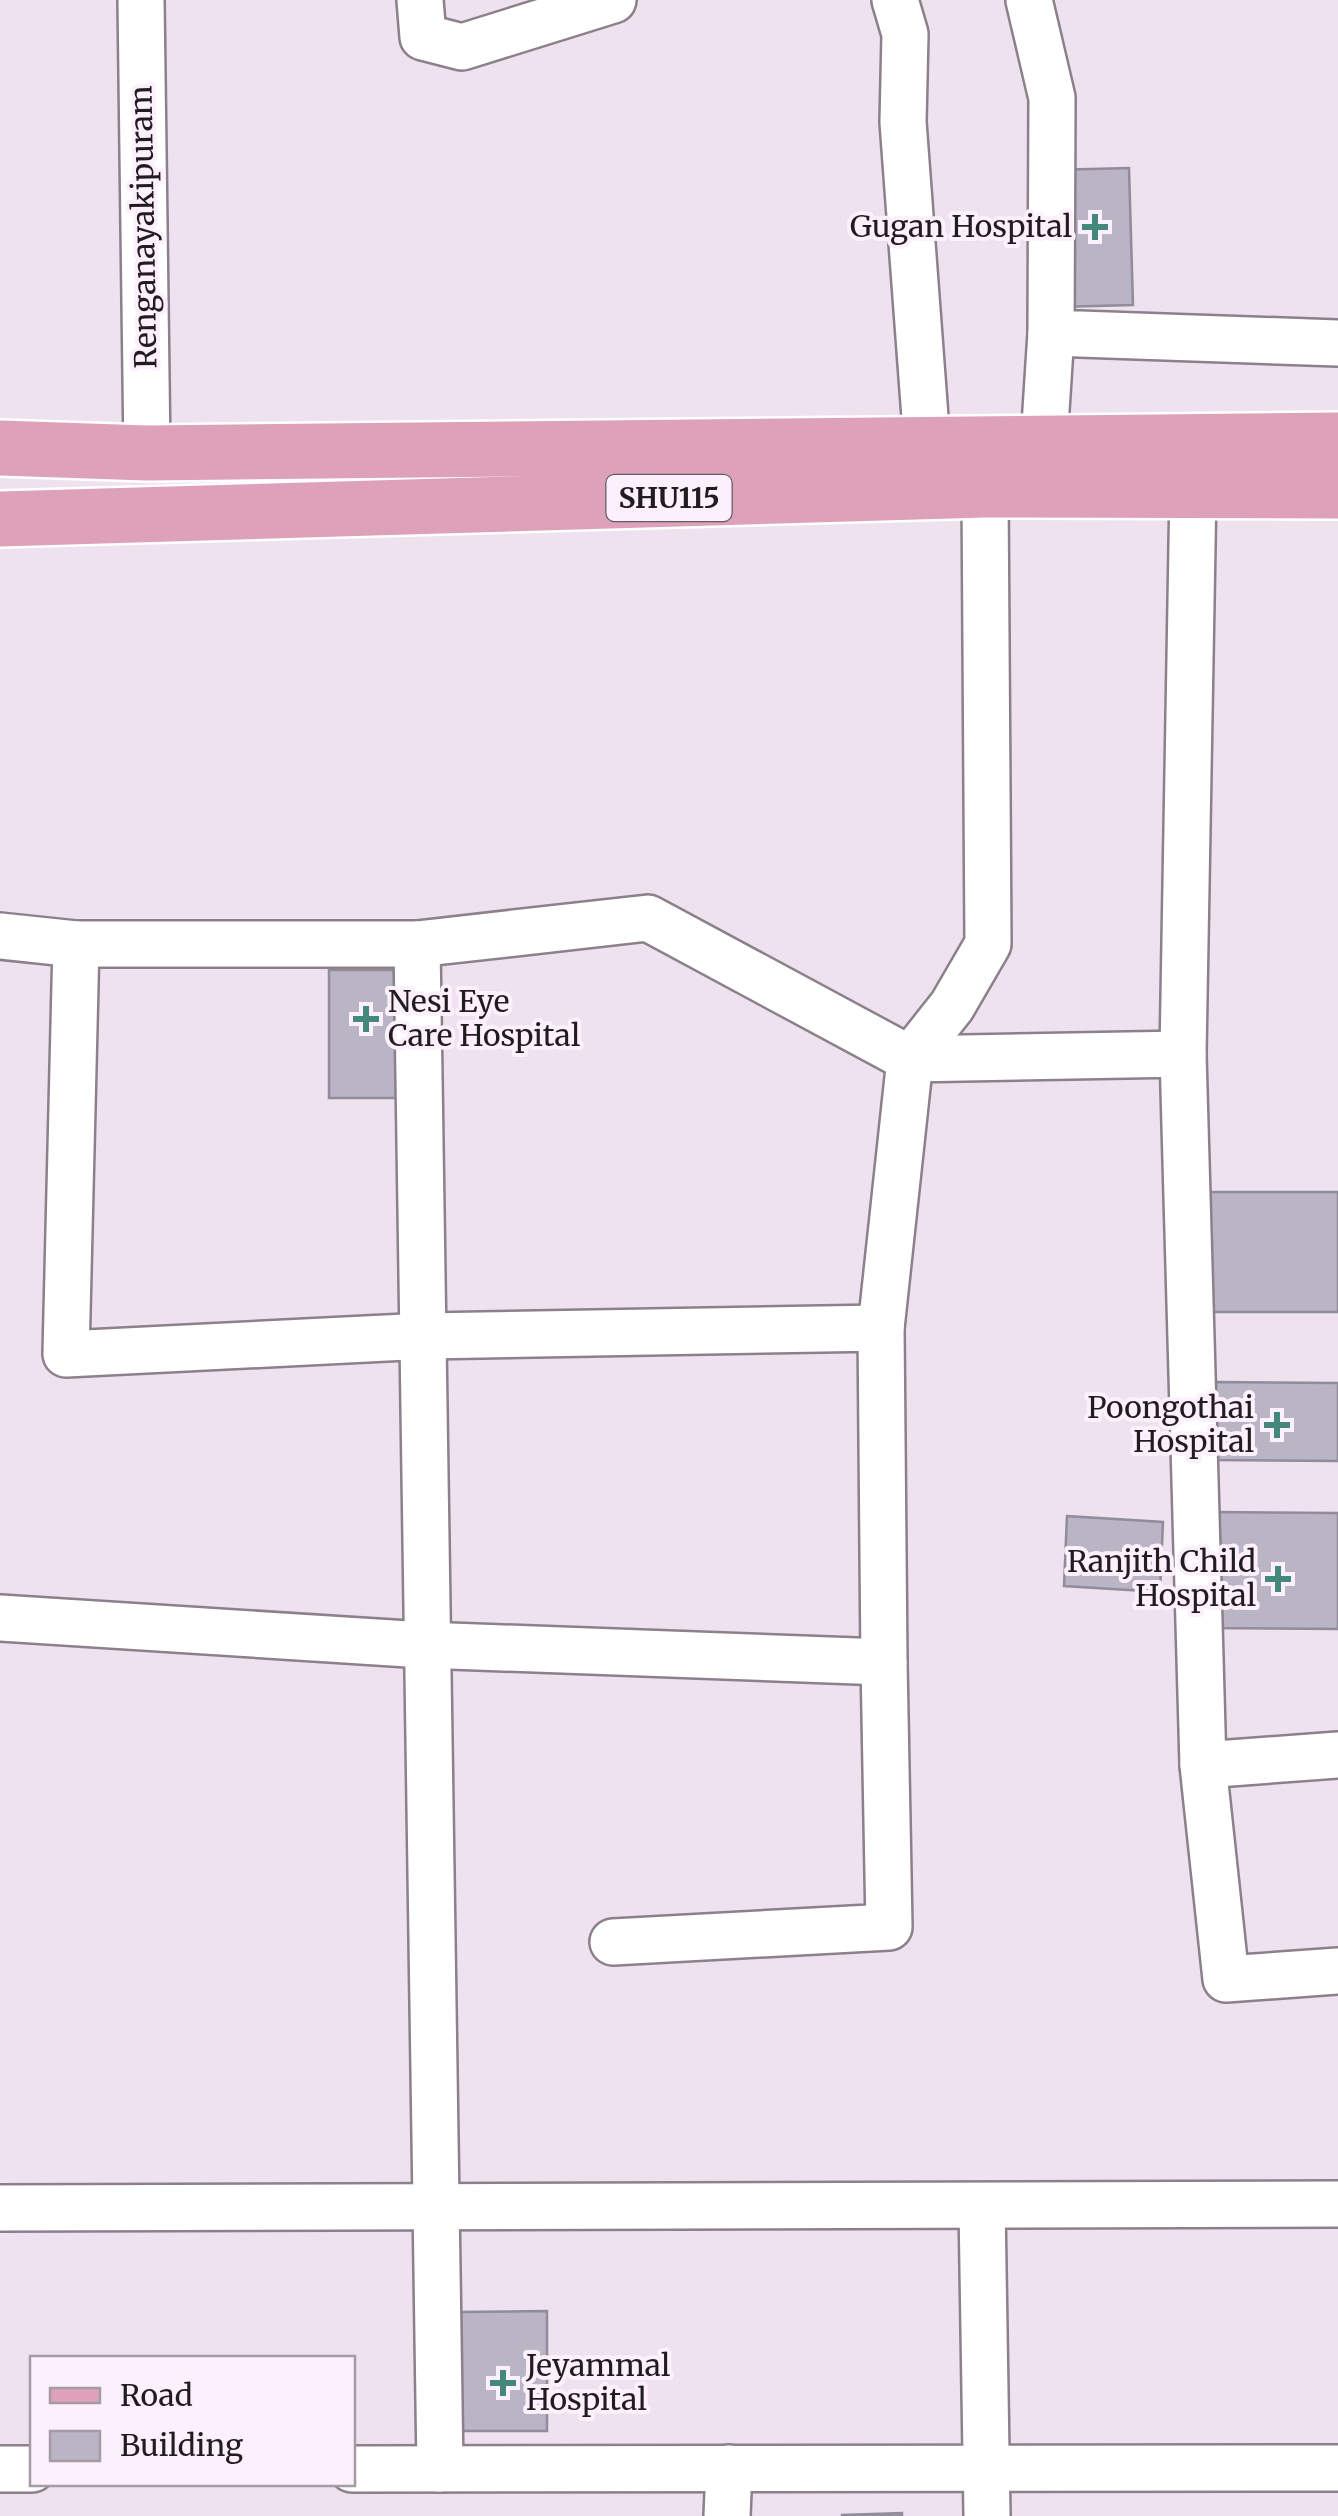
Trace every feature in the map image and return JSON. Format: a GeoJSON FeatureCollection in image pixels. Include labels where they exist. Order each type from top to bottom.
{"type":"FeatureCollection","features":[{"type":"Feature","properties":{"kind":"main road","name":"SHU115"},"geometry":{"type":"LineString","coordinates":[[0,448],[147,453],[1338,440]]}},
{"type":"Feature","properties":{"kind":"main road","name":"SHU115"},"geometry":{"type":"LineString","coordinates":[[0,519],[985,490],[1338,491]]}},
{"type":"Feature","properties":{"kind":"street","name":"Renganayakipuram"},"geometry":{"type":"LineString","coordinates":[[142,0],[147,453]]}},
{"type":"Feature","properties":{"kind":"street"},"geometry":{"type":"LineString","coordinates":[[420,0],[423,37],[462,47],[613,0]]}},
{"type":"Feature","properties":{"kind":"street"},"geometry":{"type":"LineString","coordinates":[[895,0],[905,34],[903,122],[928,444]]}},
{"type":"Feature","properties":{"kind":"street"},"geometry":{"type":"LineString","coordinates":[[1029,0],[1052,98],[1051,333],[1044,441]]}},
{"type":"Feature","properties":{"kind":"street"},"geometry":{"type":"LineString","coordinates":[[1051,333],[1338,344]]}},
{"type":"Feature","properties":{"kind":"street"},"geometry":{"type":"LineString","coordinates":[[613,1942],[889,1927],[881,1328],[910,1059],[952,1006],[988,944],[985,490]]}},
{"type":"Feature","properties":{"kind":"street"},"geometry":{"type":"LineString","coordinates":[[1193,490],[1184,1054],[1203,1764],[1226,1980],[1338,1970]]}},
{"type":"Feature","properties":{"kind":"street"},"geometry":{"type":"LineString","coordinates":[[0,936],[76,944],[417,944],[648,918],[910,1059],[1184,1054]]}},
{"type":"Feature","properties":{"kind":"street"},"geometry":{"type":"LineString","coordinates":[[76,944],[66,1354],[426,1336],[881,1328]]}},
{"type":"Feature","properties":{"kind":"street"},"geometry":{"type":"LineString","coordinates":[[417,944],[426,1336],[424,1645],[438,2204],[440,2469]]}},
{"type":"Feature","properties":{"kind":"street"},"geometry":{"type":"LineString","coordinates":[[0,1618],[424,1645],[884,1662]]}},
{"type":"Feature","properties":{"kind":"street"},"geometry":{"type":"LineString","coordinates":[[1203,1764],[1338,1755]]}},
{"type":"Feature","properties":{"kind":"street"},"geometry":{"type":"LineString","coordinates":[[0,2208],[1338,2204]]}},
{"type":"Feature","properties":{"kind":"street"},"geometry":{"type":"LineString","coordinates":[[982,2206],[987,2516]]}},
{"type":"Feature","properties":{"kind":"street"},"geometry":{"type":"LineString","coordinates":[[727,2516],[729,2468]]}},
{"type":"Feature","properties":{"kind":"street"},"geometry":{"type":"LineString","coordinates":[[355,2469],[1338,2468]]}},
{"type":"Feature","properties":{"kind":"street"},"geometry":{"type":"LineString","coordinates":[[0,2469],[30,2469]]}},
{"type":"Feature","properties":{"kind":"building"},"geometry":{"type":"Polygon","coordinates":[[[1129,168],[1133,305],[1056,307],[1051,170],[1129,168]]]}},
{"type":"Feature","properties":{"kind":"building"},"geometry":{"type":"Polygon","coordinates":[[[329,970],[398,970],[397,1098],[329,1098],[329,970]]]}},
{"type":"Feature","properties":{"kind":"building"},"geometry":{"type":"Polygon","coordinates":[[[1209,1192],[1338,1192],[1338,1312],[1209,1312],[1209,1192]]]}},
{"type":"Feature","properties":{"kind":"building"},"geometry":{"type":"Polygon","coordinates":[[[1215,1382],[1338,1383],[1338,1461],[1215,1460],[1215,1382]]]}},
{"type":"Feature","properties":{"kind":"building"},"geometry":{"type":"Polygon","coordinates":[[[1210,1512],[1338,1513],[1338,1629],[1209,1628],[1210,1512]]]}},
{"type":"Feature","properties":{"kind":"building"},"geometry":{"type":"Polygon","coordinates":[[[1067,1516],[1163,1522],[1160,1592],[1064,1586],[1067,1516]]]}},
{"type":"Feature","properties":{"kind":"building"},"geometry":{"type":"Polygon","coordinates":[[[547,2311],[547,2431],[454,2431],[454,2312],[547,2311]]]}},
{"type":"Feature","properties":{"kind":"building"},"geometry":{"type":"Polygon","coordinates":[[[842,2515],[902,2516],[842,2516],[842,2515]]]}},
{"type":"Feature","properties":{"kind":"place","name":"Gugan Hospital"},"geometry":{"type":"Point","coordinates":[1095,227]}},
{"type":"Feature","properties":{"kind":"place","name":"Nesi Eye Care Hospital"},"geometry":{"type":"Point","coordinates":[366,1019]}},
{"type":"Feature","properties":{"kind":"place","name":"Poongothai Hospital"},"geometry":{"type":"Point","coordinates":[1277,1425]}},
{"type":"Feature","properties":{"kind":"place","name":"Ranjith Child Hospital"},"geometry":{"type":"Point","coordinates":[1278,1579]}},
{"type":"Feature","properties":{"kind":"place","name":"Jeyammal Hospital"},"geometry":{"type":"Point","coordinates":[503,2383]}}]}
